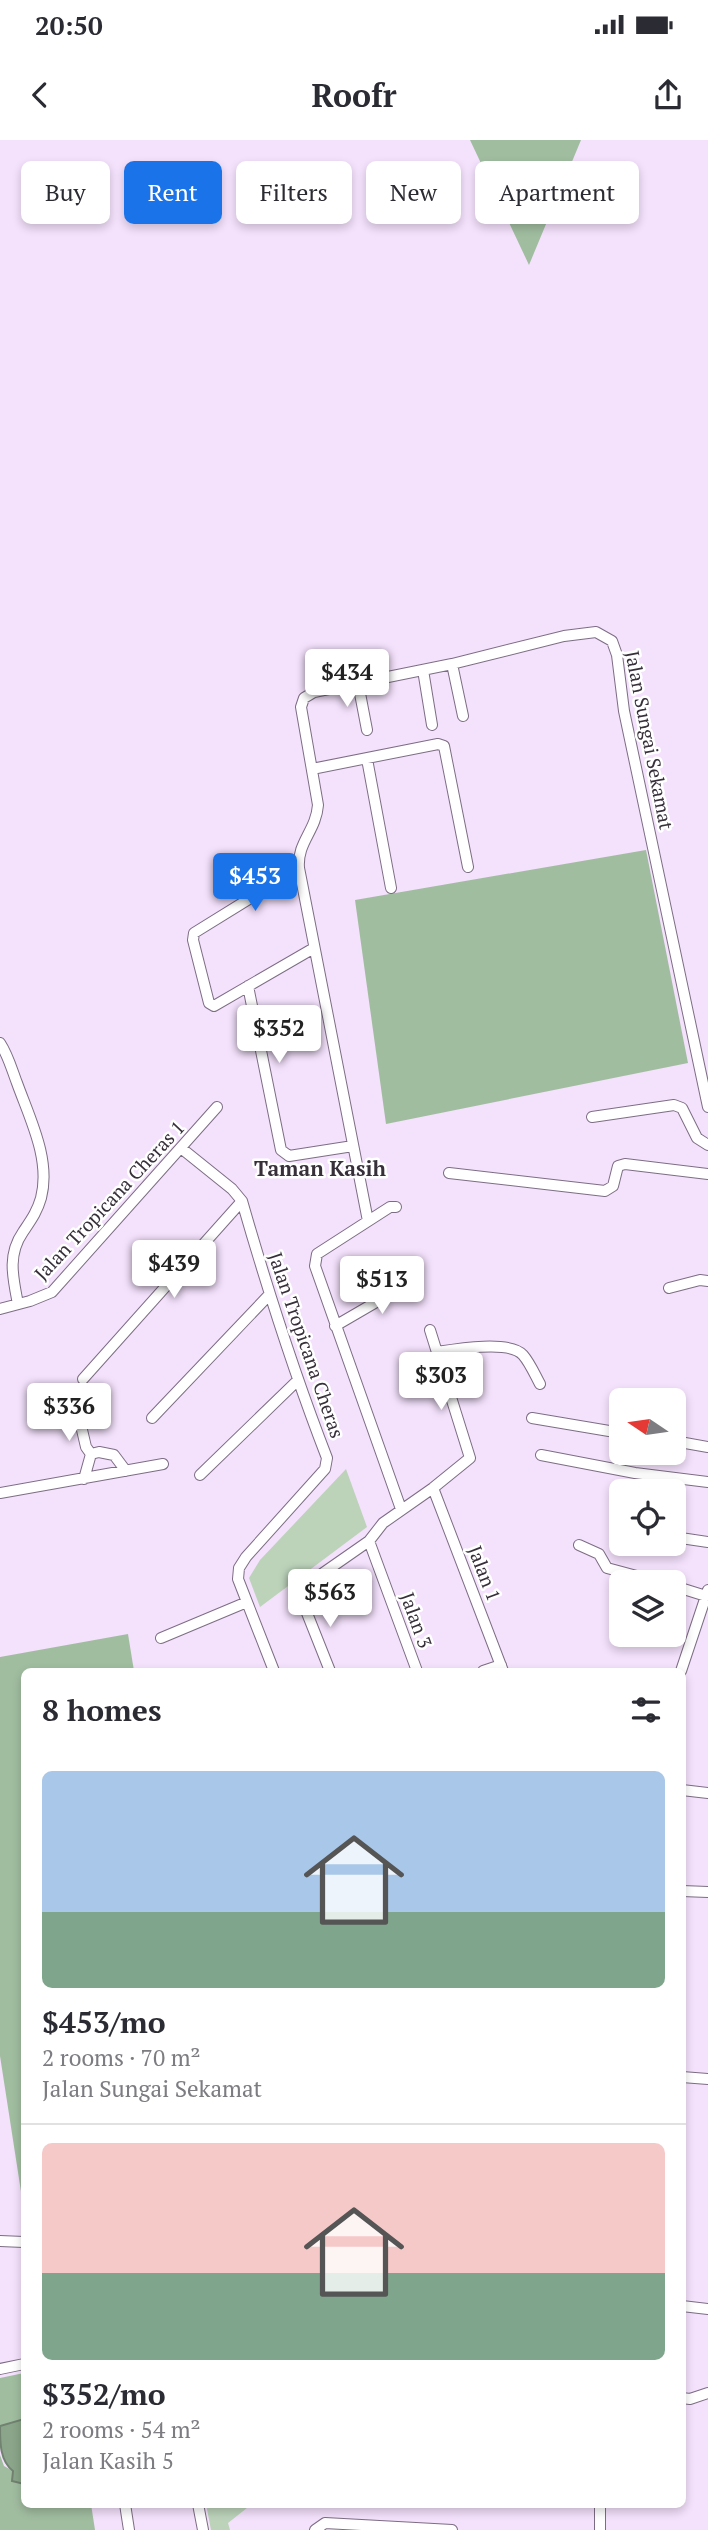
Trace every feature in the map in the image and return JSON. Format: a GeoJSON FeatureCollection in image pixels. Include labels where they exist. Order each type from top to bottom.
{"type":"FeatureCollection","features":[{"type":"Feature","properties":{"kind":"street","name":"Jalan Sungai Sekamat"},"geometry":{"type":"LineString","coordinates":[[368,1222],[299,868],[300,849],[317,820],[318,805],[301,707],[304,698],[314,692],[452,664],[564,636],[596,632],[612,641],[617,655],[624,711],[708,1107]]}},
{"type":"Feature","properties":{"kind":"street"},"geometry":{"type":"LineString","coordinates":[[452,664],[463,716]]}},
{"type":"Feature","properties":{"kind":"street"},"geometry":{"type":"LineString","coordinates":[[423,670],[432,725]]}},
{"type":"Feature","properties":{"kind":"street"},"geometry":{"type":"LineString","coordinates":[[358,683],[367,730]]}},
{"type":"Feature","properties":{"kind":"street"},"geometry":{"type":"LineString","coordinates":[[312,769],[438,744],[444,746],[468,867]]}},
{"type":"Feature","properties":{"kind":"street"},"geometry":{"type":"LineString","coordinates":[[367,759],[391,888]]}},
{"type":"Feature","properties":{"kind":"street"},"geometry":{"type":"LineString","coordinates":[[299,868],[194,933],[209,1003],[214,1006],[314,948]]}},
{"type":"Feature","properties":{"kind":"street"},"geometry":{"type":"LineString","coordinates":[[248,986],[281,1150],[289,1156],[353,1146]]}},
{"type":"Feature","properties":{"kind":"street"},"geometry":{"type":"LineString","coordinates":[[0,1043],[30,1120],[42,1157],[44,1176],[34,1218],[22,1233],[12,1253],[12,1271],[18,1304]]}},
{"type":"Feature","properties":{"kind":"street"},"geometry":{"type":"LineString","coordinates":[[592,1117],[674,1105],[682,1108],[697,1138],[708,1145]]}},
{"type":"Feature","properties":{"kind":"street","name":"Jalan Tropicana Cheras 1"},"geometry":{"type":"LineString","coordinates":[[0,1309],[52,1292],[217,1107]]}},
{"type":"Feature","properties":{"kind":"street","name":"Jalan Tropicana Cheras"},"geometry":{"type":"LineString","coordinates":[[181,1147],[233,1189],[242,1201],[297,1381],[327,1458],[325,1469],[239,1568],[239,1579],[273,1668]]}},
{"type":"Feature","properties":{"kind":"street"},"geometry":{"type":"LineString","coordinates":[[449,1173],[605,1191],[614,1186],[618,1166],[625,1164],[708,1174]]}},
{"type":"Feature","properties":{"kind":"street"},"geometry":{"type":"LineString","coordinates":[[83,1378],[242,1201]]}},
{"type":"Feature","properties":{"kind":"street"},"geometry":{"type":"LineString","coordinates":[[396,1207],[390,1208],[317,1254],[315,1266],[401,1509]]}},
{"type":"Feature","properties":{"kind":"street"},"geometry":{"type":"LineString","coordinates":[[335,1326],[414,1280],[418,1293]]}},
{"type":"Feature","properties":{"kind":"street"},"geometry":{"type":"LineString","coordinates":[[669,1288],[700,1280],[708,1281]]}},
{"type":"Feature","properties":{"kind":"street"},"geometry":{"type":"LineString","coordinates":[[152,1418],[269,1295]]}},
{"type":"Feature","properties":{"kind":"street"},"geometry":{"type":"LineString","coordinates":[[329,1668],[302,1598],[303,1587],[369,1541],[383,1523],[470,1458],[430,1331]]}},
{"type":"Feature","properties":{"kind":"street"},"geometry":{"type":"LineString","coordinates":[[437,1352],[469,1347],[514,1349],[523,1354],[540,1384]]}},
{"type":"Feature","properties":{"kind":"street"},"geometry":{"type":"LineString","coordinates":[[200,1475],[297,1381]]}},
{"type":"Feature","properties":{"kind":"street"},"geometry":{"type":"LineString","coordinates":[[79,1418],[86,1447],[91,1454]]}},
{"type":"Feature","properties":{"kind":"street"},"geometry":{"type":"LineString","coordinates":[[532,1418],[609,1431]]}},
{"type":"Feature","properties":{"kind":"street"},"geometry":{"type":"LineString","coordinates":[[686,1443],[708,1447]]}},
{"type":"Feature","properties":{"kind":"street"},"geometry":{"type":"LineString","coordinates":[[91,1454],[99,1452],[114,1455],[126,1471]]}},
{"type":"Feature","properties":{"kind":"street"},"geometry":{"type":"LineString","coordinates":[[84,1479],[91,1454]]}},
{"type":"Feature","properties":{"kind":"street"},"geometry":{"type":"LineString","coordinates":[[541,1455],[635,1473],[708,1482]]}},
{"type":"Feature","properties":{"kind":"street"},"geometry":{"type":"LineString","coordinates":[[0,1493],[163,1464]]}},
{"type":"Feature","properties":{"kind":"street","name":"Jalan 1"},"geometry":{"type":"LineString","coordinates":[[433,1488],[502,1668]]}},
{"type":"Feature","properties":{"kind":"street"},"geometry":{"type":"LineString","coordinates":[[686,1539],[708,1542]]}},
{"type":"Feature","properties":{"kind":"street","name":"Jalan 3"},"geometry":{"type":"LineString","coordinates":[[369,1541],[416,1668]]}},
{"type":"Feature","properties":{"kind":"street"},"geometry":{"type":"LineString","coordinates":[[579,1545],[599,1554],[607,1568],[614,1570]]}},
{"type":"Feature","properties":{"kind":"street"},"geometry":{"type":"LineString","coordinates":[[682,1668],[707,1593],[686,1589]]}},
{"type":"Feature","properties":{"kind":"street"},"geometry":{"type":"LineString","coordinates":[[161,1637],[247,1602]]}},
{"type":"Feature","properties":{"kind":"street"},"geometry":{"type":"LineString","coordinates":[[686,1790],[708,1793]]}},
{"type":"Feature","properties":{"kind":"street"},"geometry":{"type":"LineString","coordinates":[[686,1891],[708,1892]]}},
{"type":"Feature","properties":{"kind":"street"},"geometry":{"type":"LineString","coordinates":[[686,2077],[708,2079]]}},
{"type":"Feature","properties":{"kind":"street"},"geometry":{"type":"LineString","coordinates":[[0,2241],[21,2242]]}},
{"type":"Feature","properties":{"kind":"street"},"geometry":{"type":"LineString","coordinates":[[686,2306],[708,2309]]}},
{"type":"Feature","properties":{"kind":"street"},"geometry":{"type":"LineString","coordinates":[[0,2369],[21,2365]]}},
{"type":"Feature","properties":{"kind":"street"},"geometry":{"type":"LineString","coordinates":[[686,2398],[708,2393]]}},
{"type":"Feature","properties":{"kind":"street"},"geometry":{"type":"LineString","coordinates":[[126,2508],[129,2530]]}},
{"type":"Feature","properties":{"kind":"street"},"geometry":{"type":"LineString","coordinates":[[199,2508],[203,2530]]}},
{"type":"Feature","properties":{"kind":"street"},"geometry":{"type":"LineString","coordinates":[[600,2508],[600,2530]]}},
{"type":"Feature","properties":{"kind":"street"},"geometry":{"type":"LineString","coordinates":[[315,2530],[325,2523],[452,2530]]}},
{"type":"Feature","properties":{"kind":"shaded area"},"geometry":{"type":"Polygon","coordinates":[[[470,140],[581,140],[572,161],[480,161],[470,140]]]}},
{"type":"Feature","properties":{"kind":"shaded area"},"geometry":{"type":"Polygon","coordinates":[[[510,224],[546,224],[529,265],[510,224]]]}},
{"type":"Feature","properties":{"kind":"shaded area"},"geometry":{"type":"Polygon","coordinates":[[[646,850],[688,1063],[386,1124],[355,900],[646,850]]]}},
{"type":"Feature","properties":{"kind":"shaded area"},"geometry":{"type":"Polygon","coordinates":[[[346,1469],[367,1527],[260,1607],[249,1578],[260,1560],[346,1469]]]}},
{"type":"Feature","properties":{"kind":"shaded area"},"geometry":{"type":"Polygon","coordinates":[[[128,1634],[134,1668],[21,1668],[21,2192],[0,2056],[0,1657],[128,1634]]]}},
{"type":"Feature","properties":{"kind":"shaded area"},"geometry":{"type":"Polygon","coordinates":[[[21,2374],[21,2420],[0,2426],[0,2378],[21,2374]]]}},
{"type":"Feature","properties":{"kind":"shaded area"},"geometry":{"type":"Polygon","coordinates":[[[21,2420],[21,2483],[12,2481],[13,2471],[5,2462],[0,2426],[21,2420]]]}},
{"type":"Feature","properties":{"kind":"shaded area"},"geometry":{"type":"Polygon","coordinates":[[[0,2455],[4,2466],[13,2471],[12,2481],[21,2483],[21,2508],[92,2508],[95,2530],[0,2530],[0,2455]]]}},
{"type":"Feature","properties":{"kind":"shaded area"},"geometry":{"type":"Polygon","coordinates":[[[207,2508],[247,2508],[228,2523],[230,2530],[211,2530],[207,2508]]]}},
{"type":"Feature","properties":{"kind":"district","name":"Taman Kasih"},"geometry":{"type":"Point","coordinates":[320,1168]}}]}
